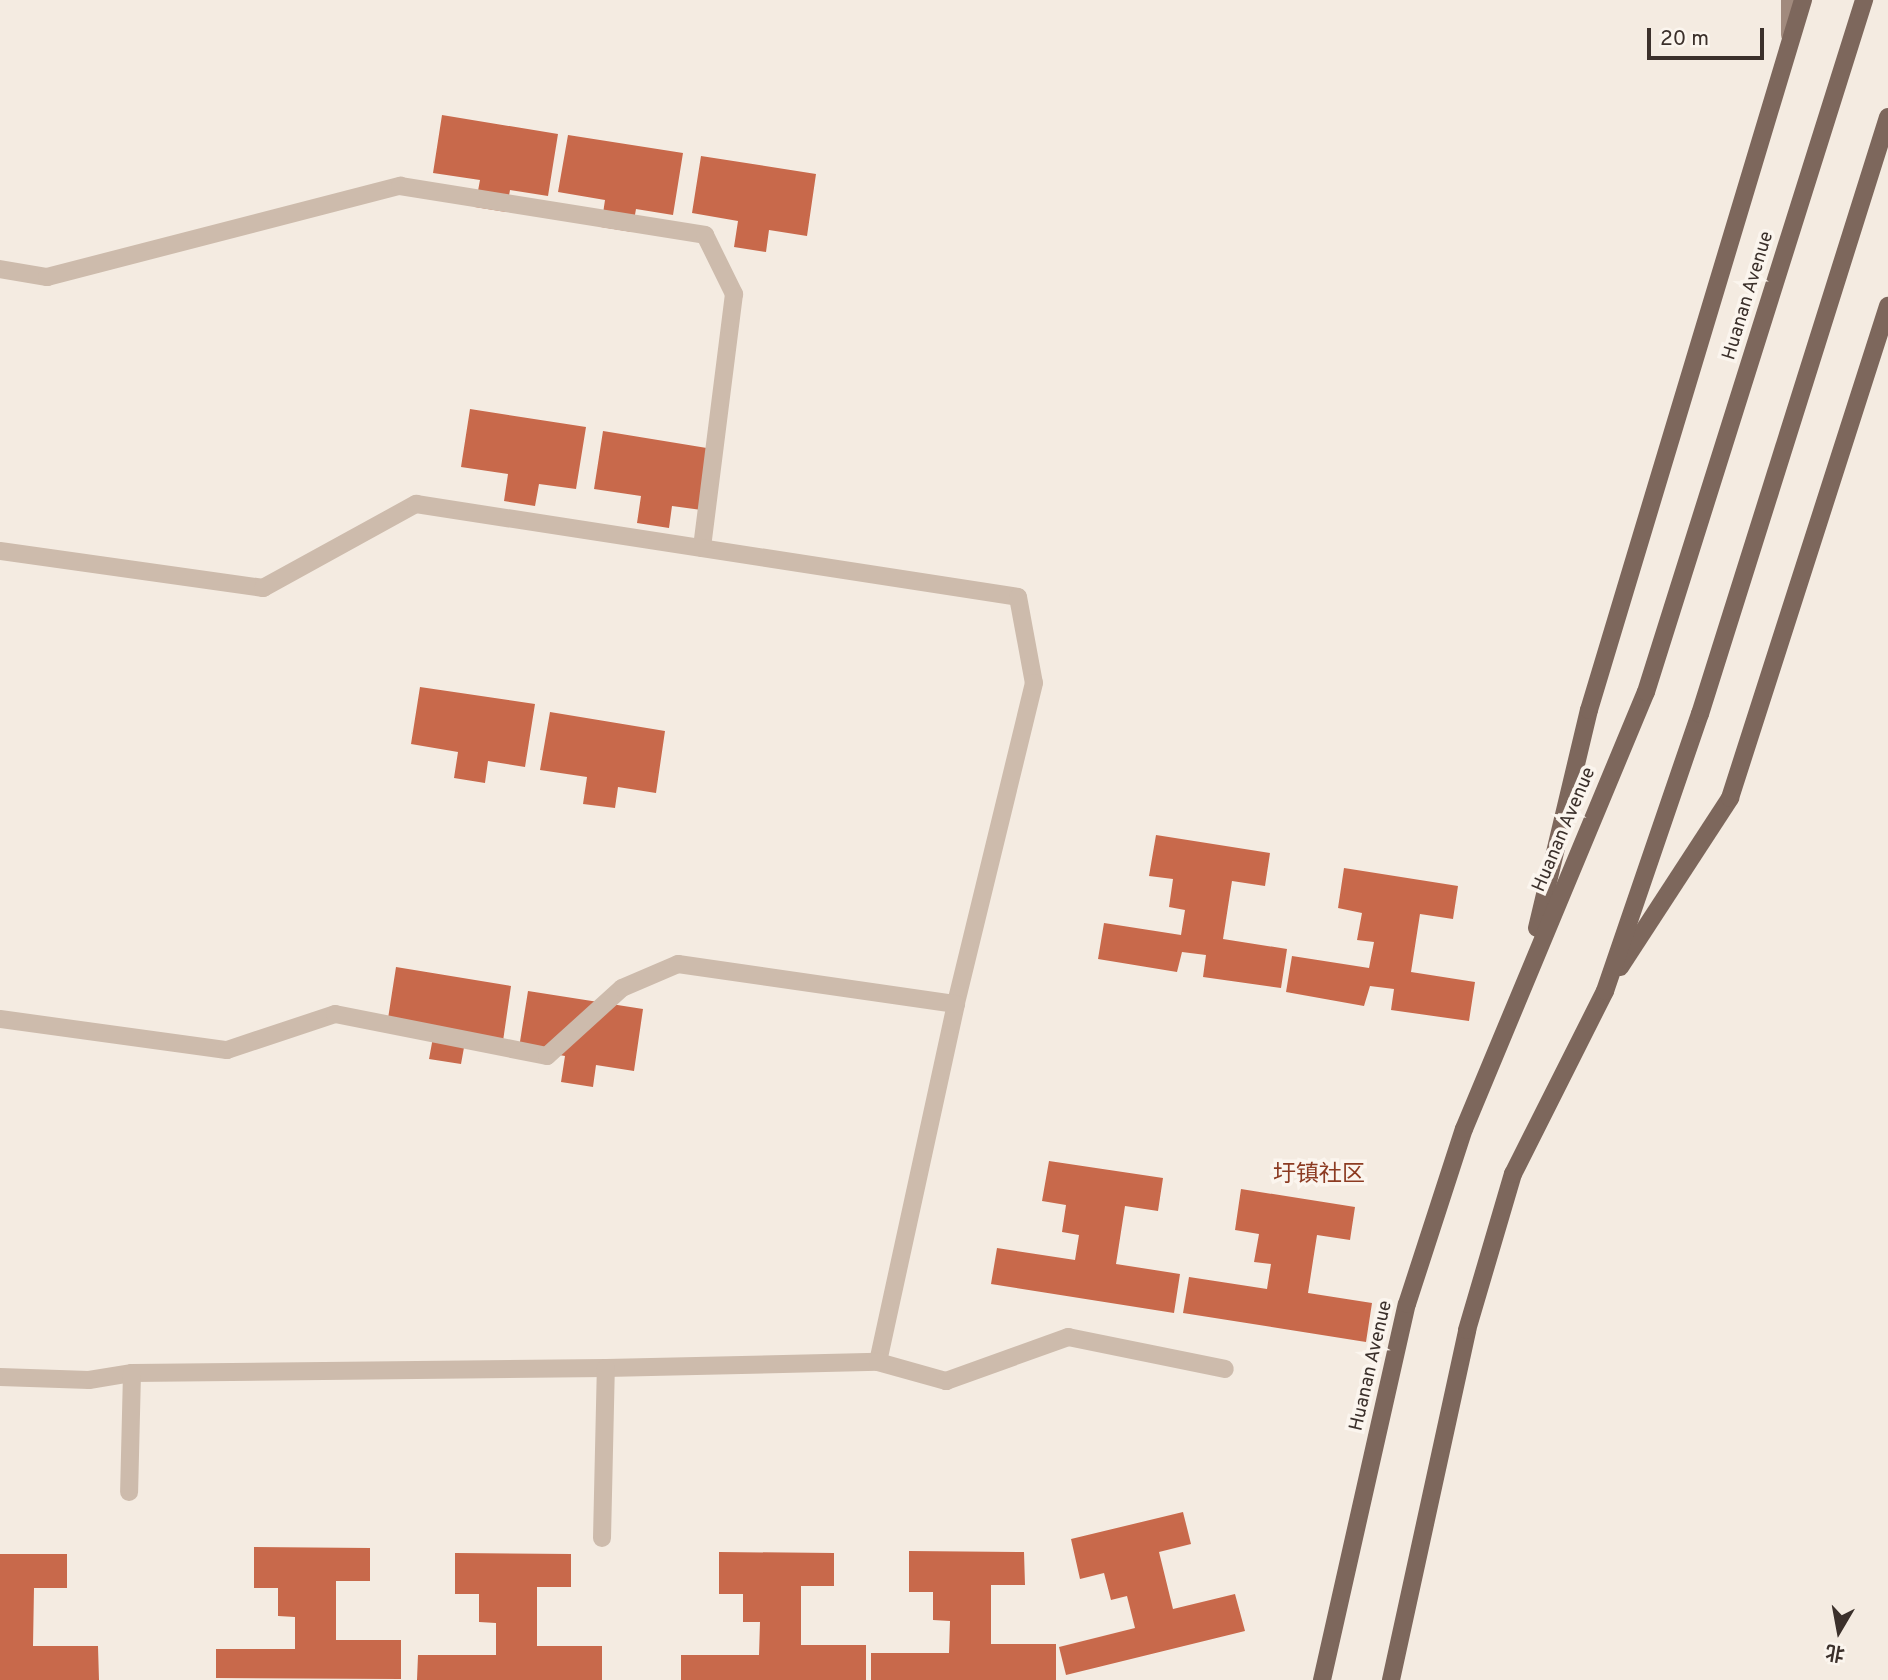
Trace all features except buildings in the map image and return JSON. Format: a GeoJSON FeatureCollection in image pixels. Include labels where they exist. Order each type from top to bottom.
{"type":"FeatureCollection","features":[{"type":"Feature","properties":{"kind":"main road"},"geometry":{"type":"LineString","coordinates":[[1789,41],[1790,0]]}},
{"type":"Feature","properties":{"kind":"main road"},"geometry":{"type":"LineString","coordinates":[[1525,977],[1589,710],[1802,0]]}},
{"type":"Feature","properties":{"kind":"main road","name":"Huanan Avenue"},"geometry":{"type":"LineString","coordinates":[[1322,1680],[1407,1304],[1464,1129],[1525,977],[1646,692],[1864,0]]}},
{"type":"Feature","properties":{"kind":"main road"},"geometry":{"type":"LineString","coordinates":[[1605,991],[1700,714],[1888,117]]}},
{"type":"Feature","properties":{"kind":"main road"},"geometry":{"type":"LineString","coordinates":[[1391,1680],[1467,1330],[1513,1174],[1605,991],[1731,799],[1888,306]]}},
{"type":"Feature","properties":{"kind":"street"},"geometry":{"type":"LineString","coordinates":[[0,269],[47,277],[400,186],[705,234],[734,294],[702,548]]}},
{"type":"Feature","properties":{"kind":"street"},"geometry":{"type":"LineString","coordinates":[[0,551],[263,588],[416,504],[1018,597],[1034,683],[956,1004],[878,1362]]}},
{"type":"Feature","properties":{"kind":"street"},"geometry":{"type":"LineString","coordinates":[[0,1019],[227,1050],[335,1014],[547,1056],[622,988],[678,964],[956,1004]]}},
{"type":"Feature","properties":{"kind":"street"},"geometry":{"type":"LineString","coordinates":[[0,1377],[89,1380],[132,1373],[878,1362],[946,1381],[1068,1337],[1225,1369]]}},
{"type":"Feature","properties":{"kind":"street"},"geometry":{"type":"LineString","coordinates":[[602,1538],[606,1368]]}},
{"type":"Feature","properties":{"kind":"street"},"geometry":{"type":"LineString","coordinates":[[129,1492],[132,1373]]}},
{"type":"Feature","properties":{"kind":"district","name":"圩镇社区"},"geometry":{"type":"Point","coordinates":[1319,1176]}}]}
